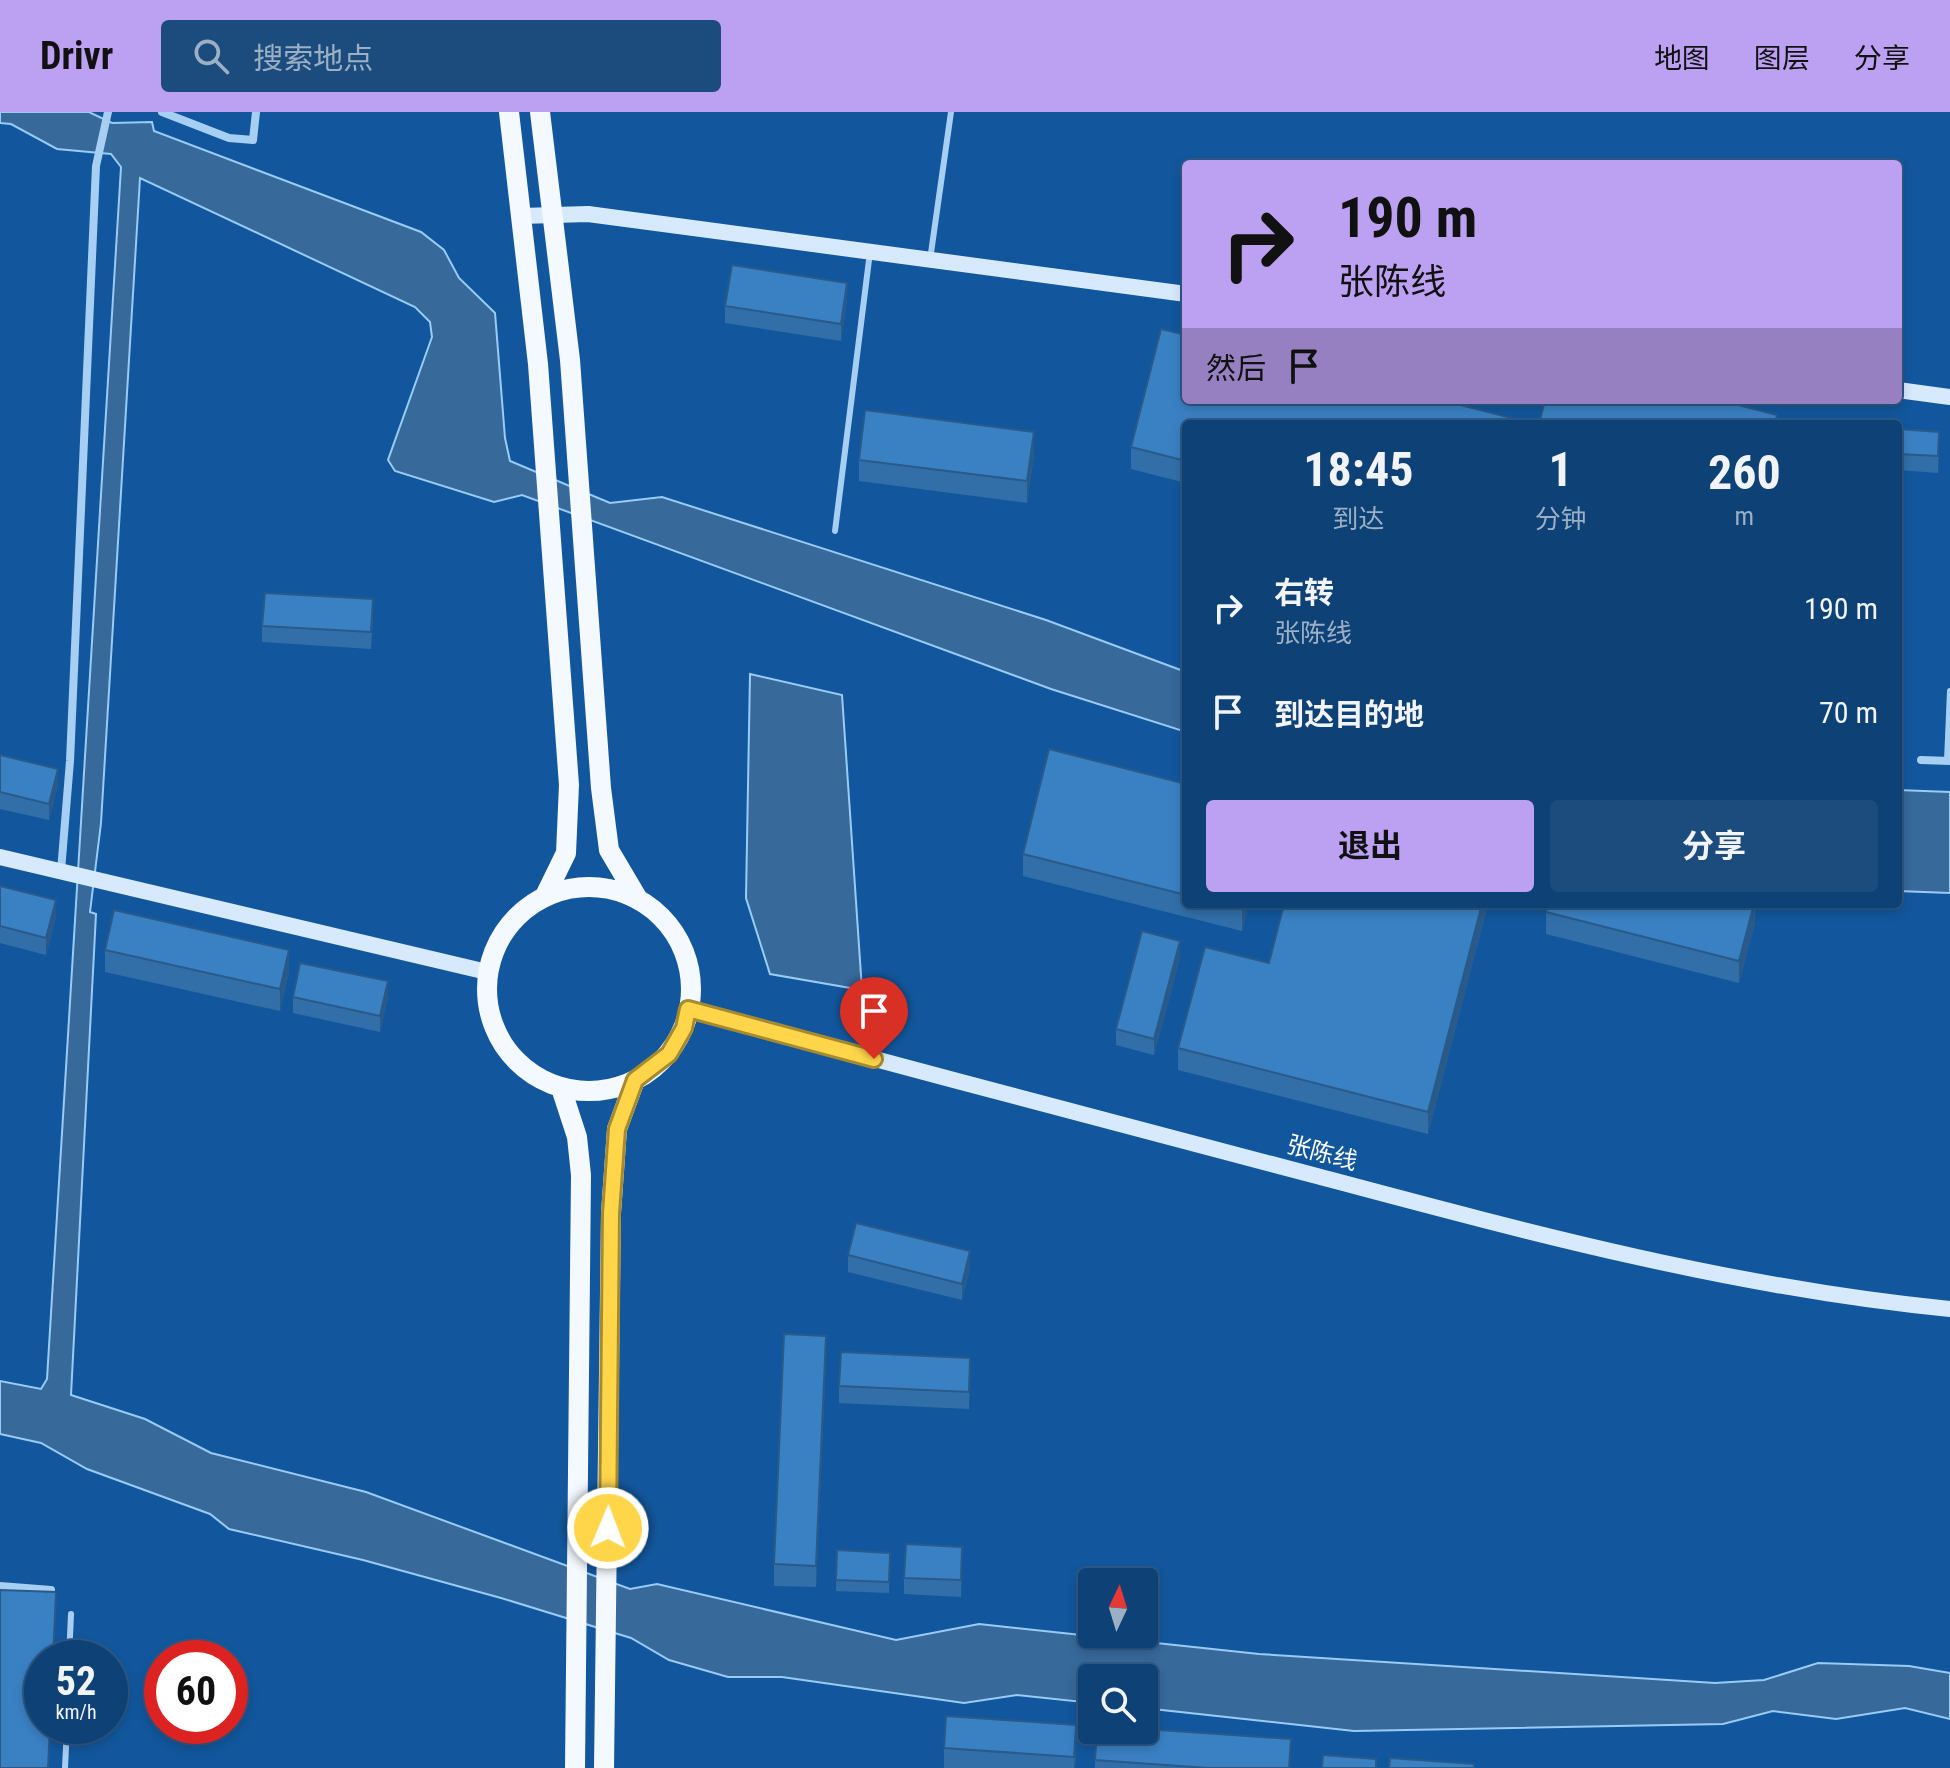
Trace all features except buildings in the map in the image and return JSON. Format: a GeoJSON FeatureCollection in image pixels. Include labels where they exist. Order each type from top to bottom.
{"type":"FeatureCollection","features":[{"type":"Feature","properties":{"kind":"main road"},"geometry":{"type":"LineString","coordinates":[[509,112],[553,534],[569,785],[566,853],[545,896]]}},
{"type":"Feature","properties":{"kind":"main road"},"geometry":{"type":"LineString","coordinates":[[540,112],[578,453],[601,788],[609,850],[638,899]]}},
{"type":"Feature","properties":{"kind":"main road"},"geometry":{"type":"LineString","coordinates":[[521,216],[588,214],[1182,293]]}},
{"type":"Feature","properties":{"kind":"main road"},"geometry":{"type":"LineString","coordinates":[[1902,391],[1950,397]]}},
{"type":"Feature","properties":{"kind":"main road"},"geometry":{"type":"LineString","coordinates":[[0,857],[487,972]]}},
{"type":"Feature","properties":{"kind":"main road"},"geometry":{"type":"LineString","coordinates":[[579,887],[612,889],[638,899],[658,912],[674,931],[687,959],[692,994],[684,1028],[669,1054],[635,1080],[595,1092],[561,1088],[529,1073],[504,1047],[491,1024],[486,999],[487,972],[493,950],[509,923],[545,896],[579,887]]}},
{"type":"Feature","properties":{"kind":"main road","name":"张陈线"},"geometry":{"type":"LineString","coordinates":[[688,1009],[1384,1194],[1727,1278],[1868,1301],[1950,1309]]}},
{"type":"Feature","properties":{"kind":"main road"},"geometry":{"type":"LineString","coordinates":[[604,1768],[611,1213],[617,1129],[635,1080]]}},
{"type":"Feature","properties":{"kind":"main road"},"geometry":{"type":"LineString","coordinates":[[561,1088],[577,1137],[581,1175],[575,1768]]}},
{"type":"Feature","properties":{"kind":"street"},"geometry":{"type":"LineString","coordinates":[[61,872],[71,729],[96,166],[108,112]]}},
{"type":"Feature","properties":{"kind":"street"},"geometry":{"type":"LineString","coordinates":[[162,112],[229,138],[253,140],[256,112]]}},
{"type":"Feature","properties":{"kind":"street"},"geometry":{"type":"LineString","coordinates":[[1921,760],[1949,761]]}},
{"type":"Feature","properties":{"kind":"street"},"geometry":{"type":"LineString","coordinates":[[0,1586],[51,1590]]}},
{"type":"Feature","properties":{"kind":"lane"},"geometry":{"type":"LineString","coordinates":[[930,260],[951,112]]}},
{"type":"Feature","properties":{"kind":"lane"},"geometry":{"type":"LineString","coordinates":[[835,531],[871,252]]}},
{"type":"Feature","properties":{"kind":"lane"},"geometry":{"type":"LineString","coordinates":[[1949,761],[1950,691]]}},
{"type":"Feature","properties":{"kind":"lane"},"geometry":{"type":"LineString","coordinates":[[70,1640],[71,1614]]}},
{"type":"Feature","properties":{"kind":"lane"},"geometry":{"type":"LineString","coordinates":[[65,1768],[66,1744]]}},
{"type":"Feature","properties":{"kind":"water"},"geometry":{"type":"Polygon","coordinates":[[[0,112],[89,112],[112,123],[152,122],[154,131],[421,232],[444,250],[459,278],[495,313],[505,438],[510,461],[610,503],[662,497],[1046,620],[1182,671],[1182,731],[1051,689],[522,495],[494,502],[395,471],[388,460],[432,337],[430,322],[415,307],[140,178],[101,823],[90,912],[96,914],[71,1395],[145,1419],[211,1453],[366,1492],[630,1589],[657,1584],[896,1640],[979,1624],[1078,1635],[1078,1648],[1158,1648],[1158,1643],[1259,1654],[1715,1683],[1764,1680],[1818,1663],[1909,1666],[1950,1673],[1950,1719],[1905,1708],[1836,1719],[1773,1711],[1723,1724],[1354,1731],[1158,1710],[1158,1664],[1078,1664],[1078,1702],[1017,1695],[964,1703],[782,1677],[728,1677],[669,1660],[631,1638],[501,1598],[363,1560],[229,1529],[210,1514],[87,1469],[41,1443],[0,1434],[0,1381],[41,1389],[47,1379],[121,167],[111,154],[57,149],[11,124],[0,123],[0,112]]]}},
{"type":"Feature","properties":{"kind":"water"},"geometry":{"type":"Polygon","coordinates":[[[750,674],[842,695],[862,990],[770,974],[746,898],[750,674]]]}},
{"type":"Feature","properties":{"kind":"water"},"geometry":{"type":"Polygon","coordinates":[[[1902,790],[1950,792],[1950,893],[1902,891],[1902,790]]]}},
{"type":"Feature","properties":{"kind":"route"},"geometry":{"type":"LineString","coordinates":[[608,1528],[611,1213],[617,1129],[635,1080],[648,1074],[669,1054],[684,1028],[688,1009],[874,1059]]}}]}
